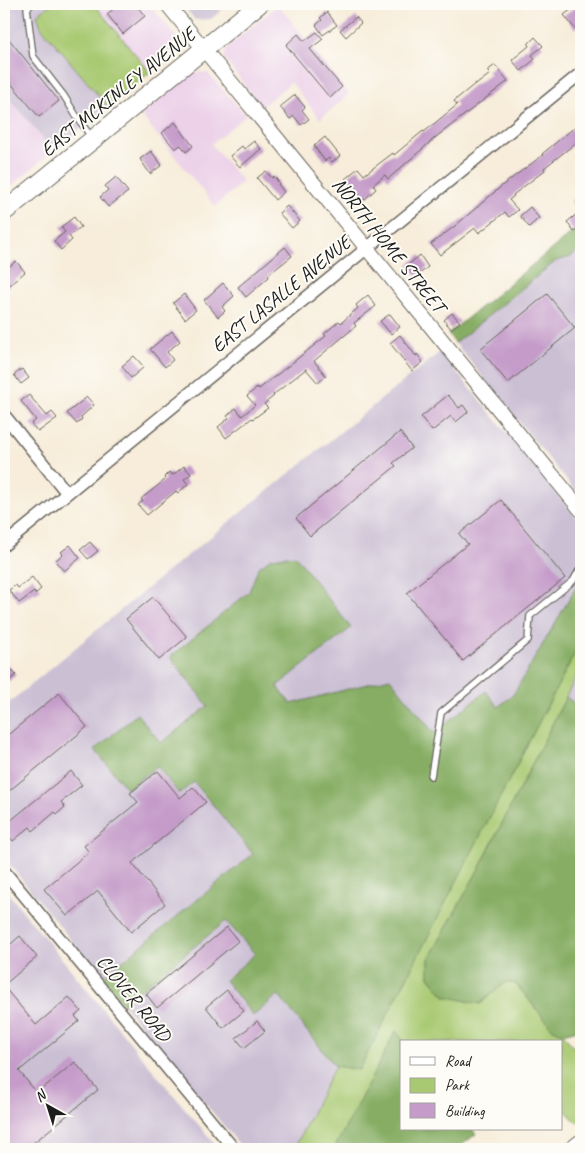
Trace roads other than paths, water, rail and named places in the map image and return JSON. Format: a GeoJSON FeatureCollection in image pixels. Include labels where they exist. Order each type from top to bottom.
{"type":"FeatureCollection","features":[{"type":"Feature","properties":{"kind":"main road","name":"EAST MCKINLEY AVENUE"},"geometry":{"type":"LineString","coordinates":[[4,212],[259,4]]}},
{"type":"Feature","properties":{"kind":"street","name":"NORTH HOME STREET"},"geometry":{"type":"LineString","coordinates":[[167,4],[581,510]]}},
{"type":"Feature","properties":{"kind":"street","name":"EAST LASALLE AVENUE"},"geometry":{"type":"LineString","coordinates":[[4,545],[581,73]]}},
{"type":"Feature","properties":{"kind":"street"},"geometry":{"type":"LineString","coordinates":[[4,415],[66,493]]}},
{"type":"Feature","properties":{"kind":"street","name":"CLOVER ROAD"},"geometry":{"type":"LineString","coordinates":[[4,871],[234,1149]]}},
{"type":"Feature","properties":{"kind":"street"},"geometry":{"type":"LineString","coordinates":[[570,1149],[581,1141]]}},
{"type":"Feature","properties":{"kind":"lane"},"geometry":{"type":"LineString","coordinates":[[32,4],[27,8],[33,56],[64,96],[94,140]]}},
{"type":"Feature","properties":{"kind":"lane"},"geometry":{"type":"LineString","coordinates":[[431,776],[441,713],[528,640],[530,616],[573,581],[581,567]]}}]}
